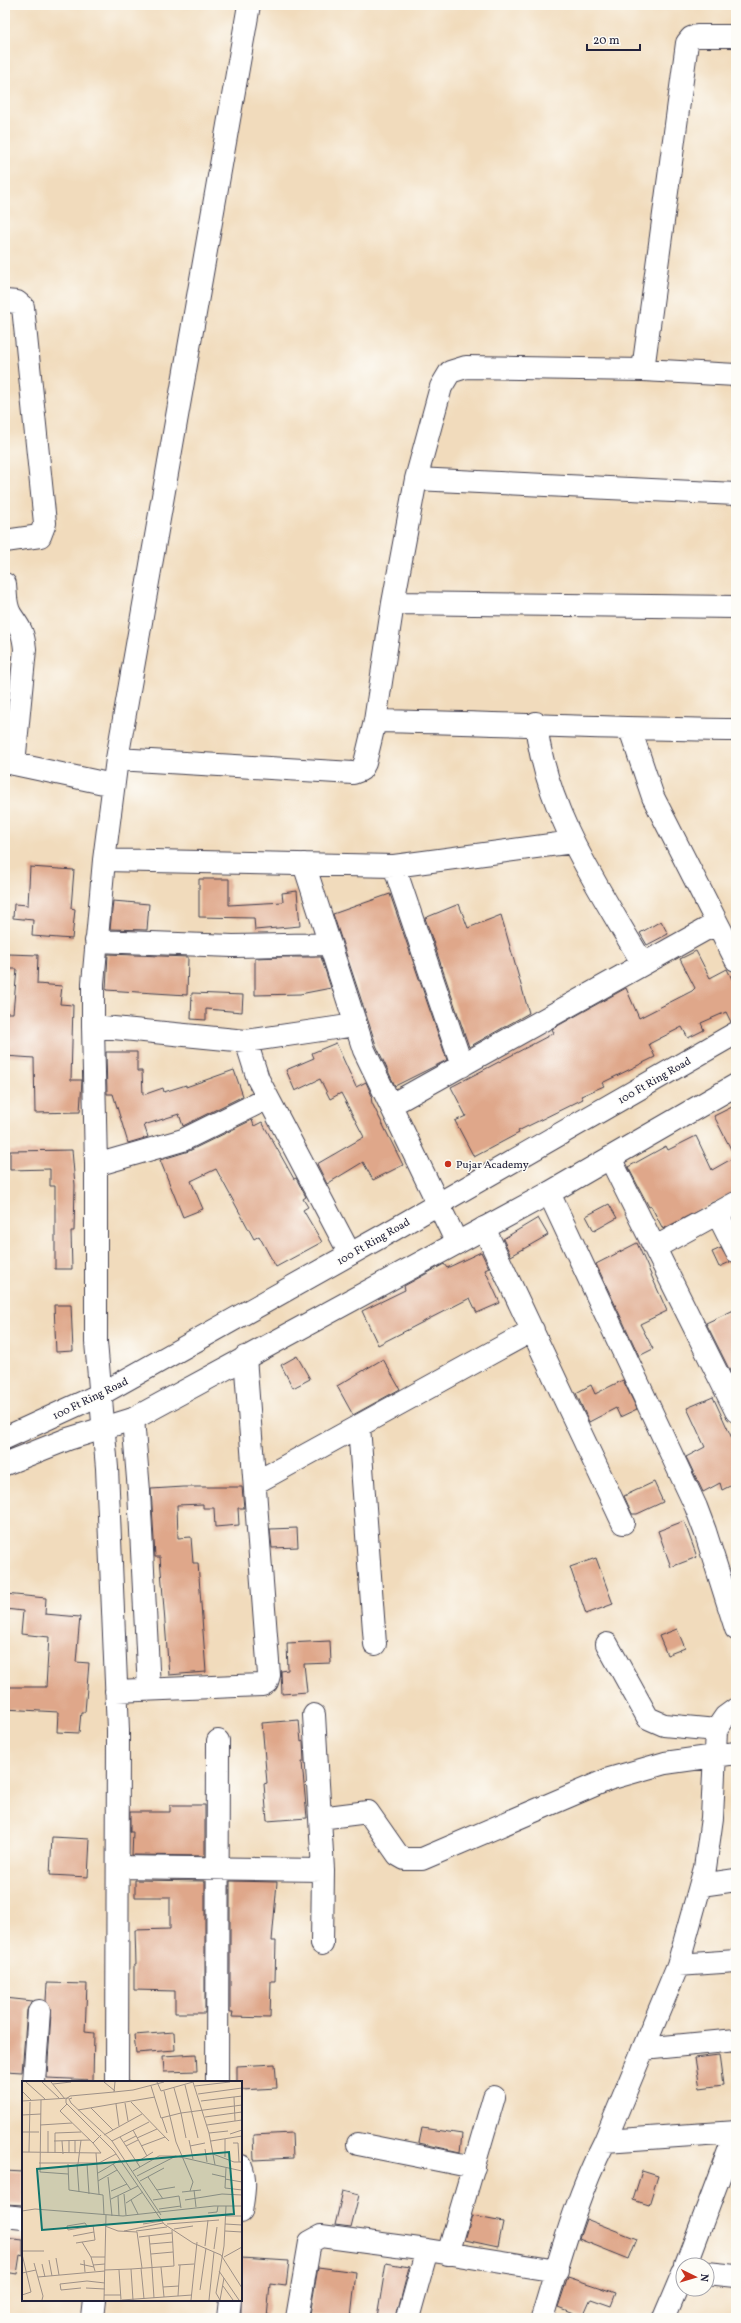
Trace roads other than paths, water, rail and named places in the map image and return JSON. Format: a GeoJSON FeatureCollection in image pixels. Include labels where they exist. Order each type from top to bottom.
{"type":"FeatureCollection","features":[{"type":"Feature","properties":{"kind":"street"},"geometry":{"type":"LineString","coordinates":[[117,2081],[118,1867],[116,1691],[104,1428],[96,1342],[96,1165],[92,1026],[96,941],[104,860],[117,759],[249,5]]}},
{"type":"Feature","properties":{"kind":"street"},"geometry":{"type":"LineString","coordinates":[[643,370],[688,42],[691,38],[697,36],[736,36]]}},
{"type":"Feature","properties":{"kind":"street"},"geometry":{"type":"LineString","coordinates":[[5,301],[17,302],[23,308],[45,523],[40,536],[5,541]]}},
{"type":"Feature","properties":{"kind":"street"},"geometry":{"type":"LineString","coordinates":[[117,759],[353,773],[360,770],[365,763],[375,720],[392,603],[416,478],[441,387],[450,372],[457,368],[466,367],[643,370],[736,375]]}},
{"type":"Feature","properties":{"kind":"street"},"geometry":{"type":"LineString","coordinates":[[416,478],[736,494]]}},
{"type":"Feature","properties":{"kind":"street"},"geometry":{"type":"LineString","coordinates":[[5,584],[8,614],[21,630],[25,649],[10,763],[113,785]]}},
{"type":"Feature","properties":{"kind":"street"},"geometry":{"type":"LineString","coordinates":[[392,603],[736,607]]}},
{"type":"Feature","properties":{"kind":"street"},"geometry":{"type":"LineString","coordinates":[[375,720],[536,723],[630,729],[736,730]]}},
{"type":"Feature","properties":{"kind":"street"},"geometry":{"type":"LineString","coordinates":[[536,723],[541,759],[572,842],[643,964]]}},
{"type":"Feature","properties":{"kind":"street"},"geometry":{"type":"LineString","coordinates":[[630,729],[653,797],[736,960]]}},
{"type":"Feature","properties":{"kind":"street"},"geometry":{"type":"LineString","coordinates":[[104,860],[394,866],[572,842]]}},
{"type":"Feature","properties":{"kind":"street"},"geometry":{"type":"LineString","coordinates":[[304,864],[364,1050],[457,1243]]}},
{"type":"Feature","properties":{"kind":"street"},"geometry":{"type":"LineString","coordinates":[[394,866],[462,1066]]}},
{"type":"Feature","properties":{"kind":"street"},"geometry":{"type":"LineString","coordinates":[[391,1105],[717,923]]}},
{"type":"Feature","properties":{"kind":"street"},"geometry":{"type":"LineString","coordinates":[[96,941],[233,946],[330,944]]}},
{"type":"Feature","properties":{"kind":"street"},"geometry":{"type":"LineString","coordinates":[[92,1026],[246,1041],[355,1025]]}},
{"type":"Feature","properties":{"kind":"street","name":"100 Ft Ring Road"},"geometry":{"type":"LineString","coordinates":[[5,1438],[101,1394],[438,1204],[736,1033]]}},
{"type":"Feature","properties":{"kind":"street"},"geometry":{"type":"LineString","coordinates":[[246,1041],[253,1068],[350,1254]]}},
{"type":"Feature","properties":{"kind":"street"},"geometry":{"type":"LineString","coordinates":[[5,1464],[68,1440],[133,1419],[549,1193],[736,1085]]}},
{"type":"Feature","properties":{"kind":"street"},"geometry":{"type":"LineString","coordinates":[[96,1165],[183,1140],[268,1098]]}},
{"type":"Feature","properties":{"kind":"street"},"geometry":{"type":"LineString","coordinates":[[610,1158],[656,1247],[736,1411]]}},
{"type":"Feature","properties":{"kind":"street"},"geometry":{"type":"LineString","coordinates":[[549,1193],[696,1507],[736,1629]]}},
{"type":"Feature","properties":{"kind":"street"},"geometry":{"type":"LineString","coordinates":[[656,1247],[736,1203]]}},
{"type":"Feature","properties":{"kind":"street"},"geometry":{"type":"LineString","coordinates":[[717,1213],[736,1251]]}},
{"type":"Feature","properties":{"kind":"street"},"geometry":{"type":"LineString","coordinates":[[484,1228],[624,1523]]}},
{"type":"Feature","properties":{"kind":"street"},"geometry":{"type":"LineString","coordinates":[[255,1483],[532,1330]]}},
{"type":"Feature","properties":{"kind":"street"},"geometry":{"type":"LineString","coordinates":[[116,1691],[262,1685],[267,1682],[269,1675],[245,1358]]}},
{"type":"Feature","properties":{"kind":"street"},"geometry":{"type":"LineString","coordinates":[[133,1419],[139,1491],[149,1689]]}},
{"type":"Feature","properties":{"kind":"street"},"geometry":{"type":"LineString","coordinates":[[359,1426],[375,1644]]}},
{"type":"Feature","properties":{"kind":"street"},"geometry":{"type":"LineString","coordinates":[[607,1644],[648,1718],[664,1725],[716,1730]]}},
{"type":"Feature","properties":{"kind":"street"},"geometry":{"type":"LineString","coordinates":[[542,2318],[572,2220],[595,2159],[605,2141],[678,1965],[700,1885],[712,1818],[716,1730],[725,1717],[736,1709]]}},
{"type":"Feature","properties":{"kind":"street"},"geometry":{"type":"LineString","coordinates":[[314,1715],[323,1870],[322,1944]]}},
{"type":"Feature","properties":{"kind":"street"},"geometry":{"type":"LineString","coordinates":[[218,1741],[218,2081]]}},
{"type":"Feature","properties":{"kind":"street"},"geometry":{"type":"LineString","coordinates":[[320,1818],[368,1812],[398,1855],[405,1859],[422,1859],[609,1779],[665,1764],[714,1755],[736,1753]]}},
{"type":"Feature","properties":{"kind":"street"},"geometry":{"type":"LineString","coordinates":[[118,1867],[218,1867],[323,1870]]}},
{"type":"Feature","properties":{"kind":"street"},"geometry":{"type":"LineString","coordinates":[[700,1885],[736,1880]]}},
{"type":"Feature","properties":{"kind":"street"},"geometry":{"type":"LineString","coordinates":[[678,1965],[736,1962]]}},
{"type":"Feature","properties":{"kind":"street"},"geometry":{"type":"LineString","coordinates":[[34,2081],[39,2011]]}},
{"type":"Feature","properties":{"kind":"street"},"geometry":{"type":"LineString","coordinates":[[643,2049],[736,2040]]}},
{"type":"Feature","properties":{"kind":"street"},"geometry":{"type":"LineString","coordinates":[[448,2254],[494,2097]]}},
{"type":"Feature","properties":{"kind":"street"},"geometry":{"type":"LineString","coordinates":[[605,2141],[736,2132],[689,2257]]}},
{"type":"Feature","properties":{"kind":"street"},"geometry":{"type":"LineString","coordinates":[[358,2144],[474,2167]]}},
{"type":"Feature","properties":{"kind":"street"},"geometry":{"type":"LineString","coordinates":[[242,2168],[244,2172],[244,2191],[242,2205]]}},
{"type":"Feature","properties":{"kind":"street"},"geometry":{"type":"LineString","coordinates":[[5,2216],[22,2218]]}},
{"type":"Feature","properties":{"kind":"street"},"geometry":{"type":"LineString","coordinates":[[297,2318],[310,2242],[315,2237],[321,2236],[427,2250],[556,2271]]}},
{"type":"Feature","properties":{"kind":"street"},"geometry":{"type":"LineString","coordinates":[[408,2318],[427,2250]]}},
{"type":"Feature","properties":{"kind":"street"},"geometry":{"type":"LineString","coordinates":[[715,2274],[736,2276]]}},
{"type":"Feature","properties":{"kind":"street"},"geometry":{"type":"LineString","coordinates":[[664,2318],[675,2293]]}},
{"type":"Feature","properties":{"kind":"street"},"geometry":{"type":"LineString","coordinates":[[93,2318],[95,2301]]}},
{"type":"Feature","properties":{"kind":"street"},"geometry":{"type":"LineString","coordinates":[[228,2318],[230,2301]]}},
{"type":"Feature","properties":{"kind":"place","name":"Pujar Academy"},"geometry":{"type":"Point","coordinates":[448,1164]}}]}
